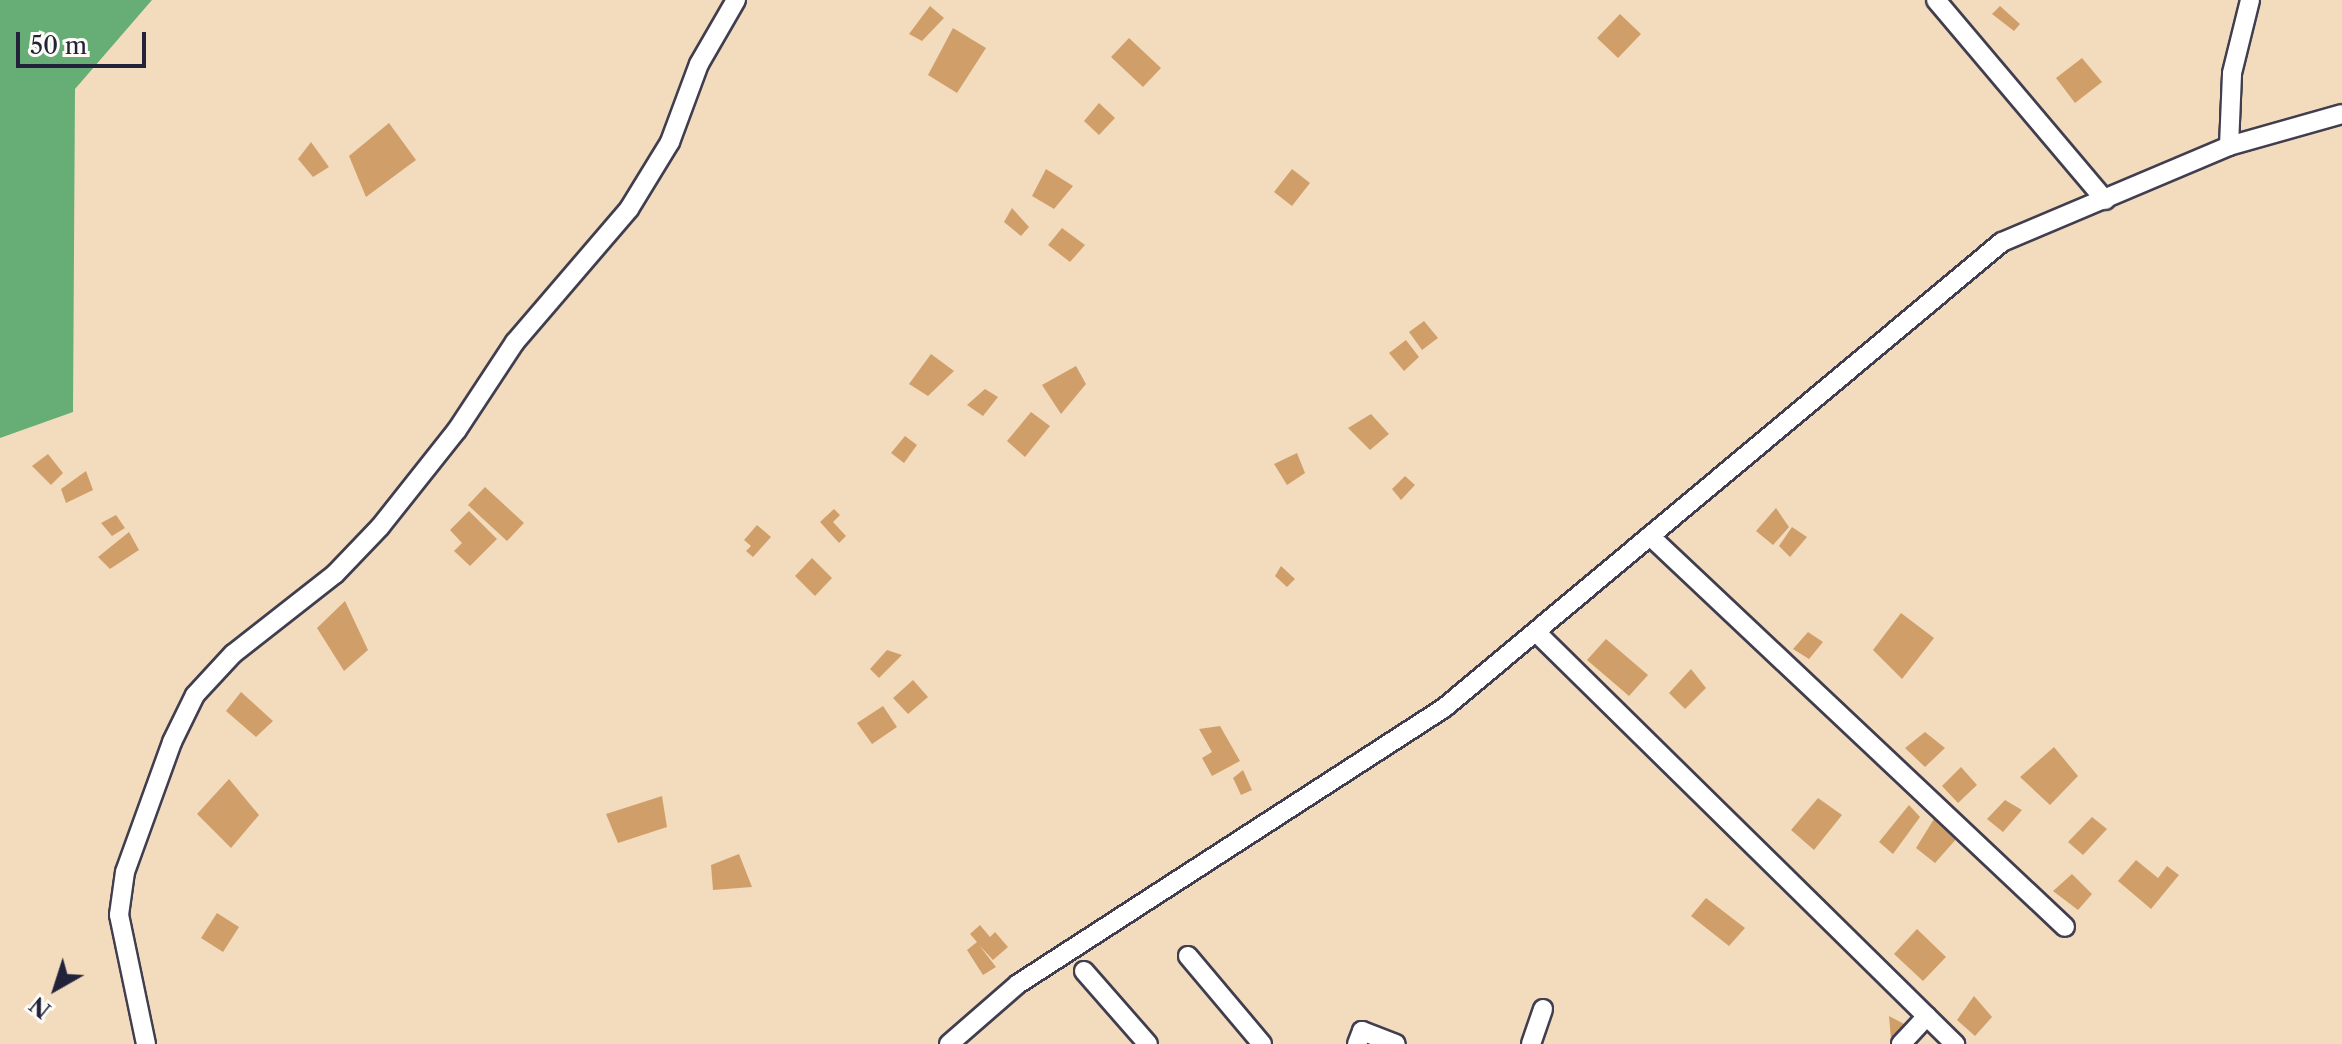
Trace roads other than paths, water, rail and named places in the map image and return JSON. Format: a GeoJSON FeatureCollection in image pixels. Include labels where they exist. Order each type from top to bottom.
{"type":"FeatureCollection","features":[{"type":"Feature","properties":{"kind":"street"},"geometry":{"type":"LineString","coordinates":[[146,1044],[119,915],[121,900],[125,872],[172,742],[195,695],[233,654],[335,574],[380,527],[457,430],[515,342],[629,209],[670,142],[699,64],[736,0]]}},
{"type":"Feature","properties":{"kind":"street"},"geometry":{"type":"LineString","coordinates":[[1936,0],[2105,200]]}},
{"type":"Feature","properties":{"kind":"street"},"geometry":{"type":"LineString","coordinates":[[2229,146],[2232,73],[2250,0]]}},
{"type":"Feature","properties":{"kind":"street"},"geometry":{"type":"LineString","coordinates":[[949,1044],[1018,984],[1444,708],[2002,242],[2229,146],[2342,114]]}},
{"type":"Feature","properties":{"kind":"street"},"geometry":{"type":"LineString","coordinates":[[1650,536],[2065,927]]}},
{"type":"Feature","properties":{"kind":"street"},"geometry":{"type":"LineString","coordinates":[[1536,632],[1955,1044]]}},
{"type":"Feature","properties":{"kind":"street"},"geometry":{"type":"LineString","coordinates":[[1188,956],[1262,1044]]}},
{"type":"Feature","properties":{"kind":"street"},"geometry":{"type":"LineString","coordinates":[[1084,971],[1148,1044]]}},
{"type":"Feature","properties":{"kind":"street"},"geometry":{"type":"LineString","coordinates":[[1531,1044],[1543,1009]]}},
{"type":"Feature","properties":{"kind":"street"},"geometry":{"type":"LineString","coordinates":[[1901,1044],[1927,1016]]}},
{"type":"Feature","properties":{"kind":"street"},"geometry":{"type":"LineString","coordinates":[[1357,1044],[1362,1031],[1396,1044]]}}]}
